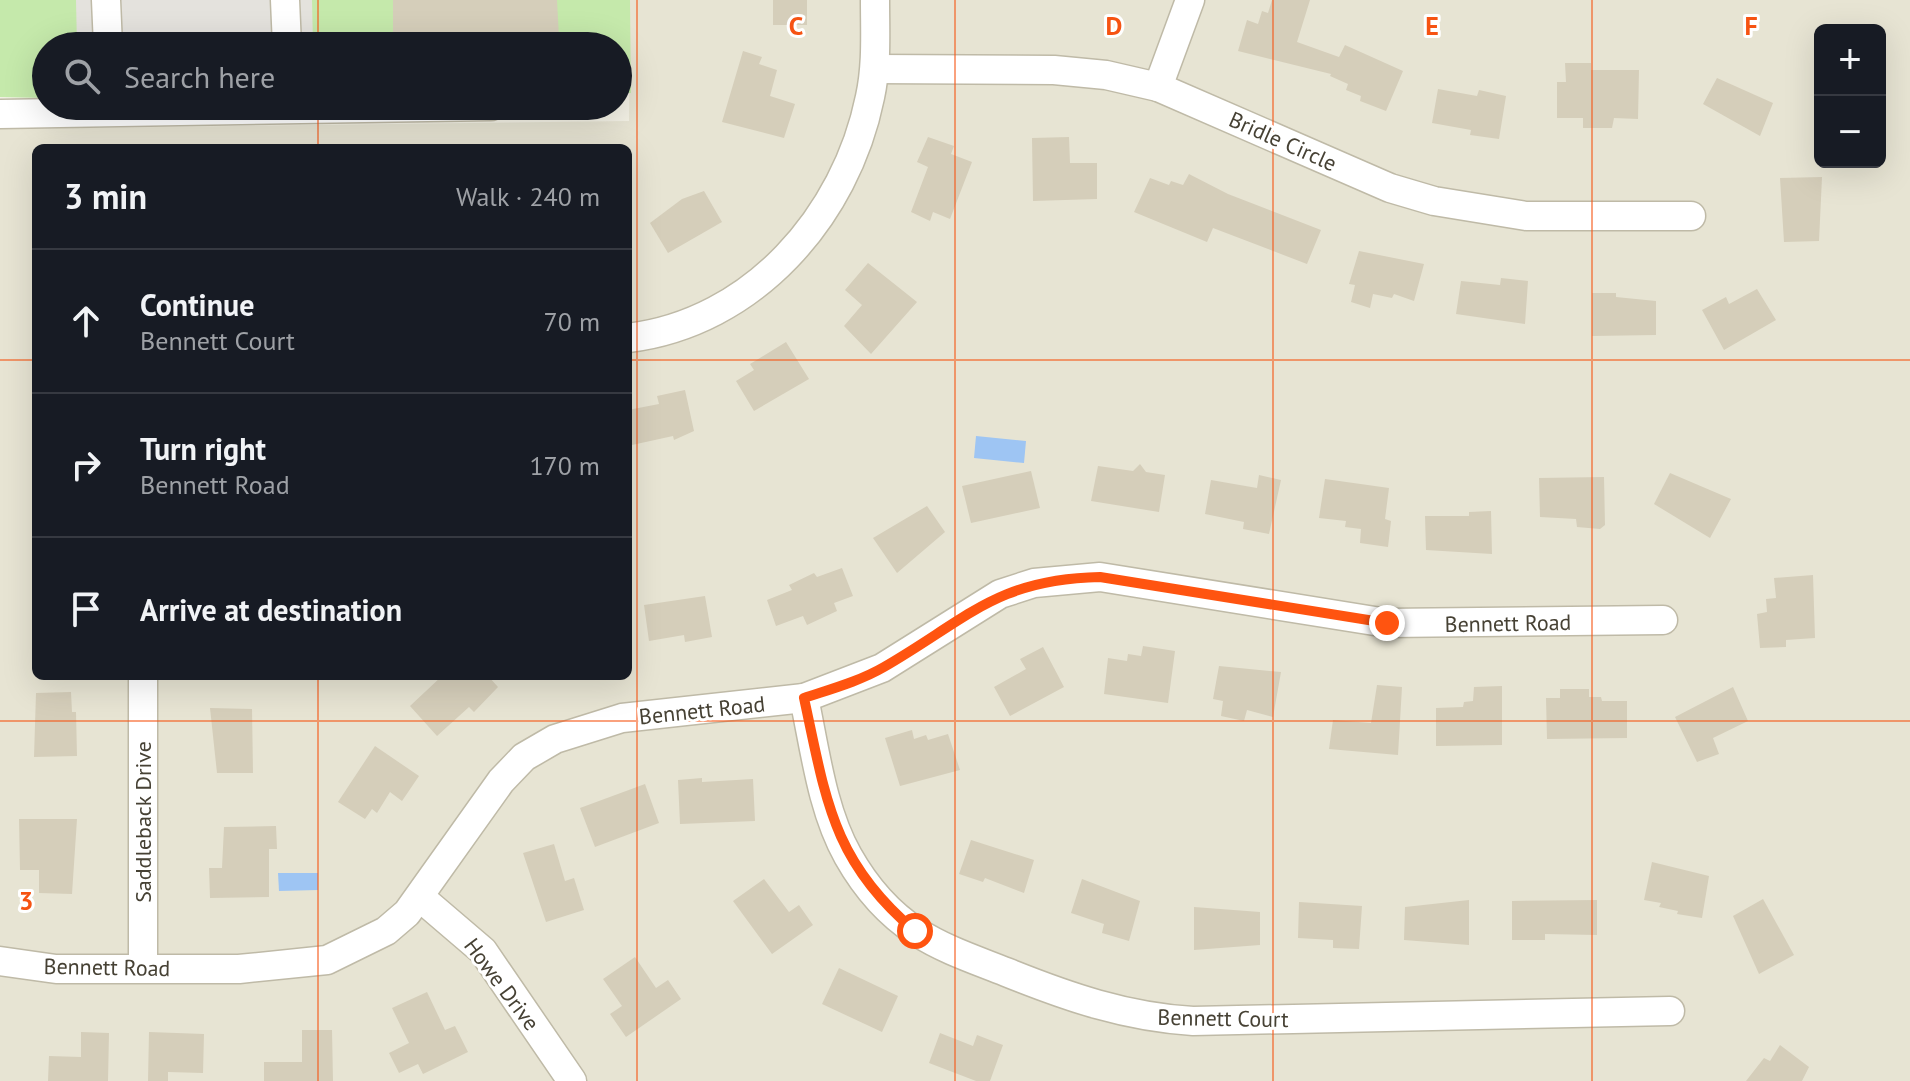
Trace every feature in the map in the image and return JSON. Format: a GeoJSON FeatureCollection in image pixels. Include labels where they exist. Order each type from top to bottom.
{"type":"FeatureCollection","features":[{"type":"Feature","properties":{"kind":"street"},"geometry":{"type":"LineString","coordinates":[[106,0],[107,32]]}},
{"type":"Feature","properties":{"kind":"street"},"geometry":{"type":"LineString","coordinates":[[285,0],[286,32]]}},
{"type":"Feature","properties":{"kind":"street"},"geometry":{"type":"LineString","coordinates":[[632,337],[650,335],[697,318],[733,299],[770,274],[823,216],[855,154],[875,69],[875,0]]}},
{"type":"Feature","properties":{"kind":"street"},"geometry":{"type":"LineString","coordinates":[[1158,87],[1190,0]]}},
{"type":"Feature","properties":{"kind":"street","name":"Bridle Circle"},"geometry":{"type":"LineString","coordinates":[[875,69],[1076,71],[1158,87],[1390,188],[1434,201],[1526,216],[1691,216]]}},
{"type":"Feature","properties":{"kind":"street"},"geometry":{"type":"LineString","coordinates":[[0,114],[32,113]]}},
{"type":"Feature","properties":{"kind":"street","name":"Bennett Road"},"geometry":{"type":"LineString","coordinates":[[0,961],[56,969],[239,969],[327,960],[386,931],[421,898],[501,781],[524,757],[555,739],[622,718],[804,698],[882,668],[1000,594],[1034,583],[1066,577],[1100,577],[1387,623],[1663,620]]}},
{"type":"Feature","properties":{"kind":"street","name":"Saddleback Drive"},"geometry":{"type":"LineString","coordinates":[[143,680],[143,968]]}},
{"type":"Feature","properties":{"kind":"street","name":"Bennett Court"},"geometry":{"type":"LineString","coordinates":[[804,698],[835,828],[863,880],[885,905],[915,931],[951,950],[1063,995],[1117,1012],[1193,1021],[1670,1011]]}},
{"type":"Feature","properties":{"kind":"street","name":"Howe Drive"},"geometry":{"type":"LineString","coordinates":[[421,898],[483,951],[572,1081]]}},
{"type":"Feature","properties":{"kind":"shaded area"},"geometry":{"type":"Polygon","coordinates":[[[76,0],[312,0],[313,32],[77,32],[76,0]]]}},
{"type":"Feature","properties":{"kind":"shaded area"},"geometry":{"type":"Polygon","coordinates":[[[630,0],[1910,0],[1910,1081],[0,1081],[0,129],[629,121],[632,120],[630,0]]]}},
{"type":"Feature","properties":{"kind":"green space"},"geometry":{"type":"Polygon","coordinates":[[[0,0],[630,0],[630,32],[32,32],[32,98],[0,97],[0,0]]]}},
{"type":"Feature","properties":{"kind":"water"},"geometry":{"type":"Polygon","coordinates":[[[976,436],[1026,441],[1024,463],[974,458],[976,436]]]}},
{"type":"Feature","properties":{"kind":"water"},"geometry":{"type":"Polygon","coordinates":[[[278,873],[318,873],[318,890],[279,891],[278,873]]]}},
{"type":"Feature","properties":{"kind":"building"},"geometry":{"type":"Polygon","coordinates":[[[393,0],[557,0],[559,32],[393,32],[393,0]]]}},
{"type":"Feature","properties":{"kind":"building"},"geometry":{"type":"Polygon","coordinates":[[[773,0],[807,0],[807,25],[773,25],[773,0]]]}},
{"type":"Feature","properties":{"kind":"building"},"geometry":{"type":"Polygon","coordinates":[[[1272,0],[1310,0],[1297,42],[1339,57],[1345,45],[1403,71],[1386,111],[1360,101],[1361,96],[1346,90],[1348,84],[1331,74],[1238,51],[1247,20],[1258,24],[1262,11],[1268,13],[1272,0]]]}},
{"type":"Feature","properties":{"kind":"building"},"geometry":{"type":"Polygon","coordinates":[[[743,51],[762,57],[759,64],[777,70],[770,96],[795,104],[784,138],[722,122],[743,51]]]}},
{"type":"Feature","properties":{"kind":"building"},"geometry":{"type":"Polygon","coordinates":[[[1565,63],[1591,63],[1591,70],[1639,70],[1638,119],[1614,118],[1612,128],[1583,128],[1583,118],[1557,118],[1557,82],[1566,82],[1565,63]]]}},
{"type":"Feature","properties":{"kind":"building"},"geometry":{"type":"Polygon","coordinates":[[[1717,78],[1773,103],[1760,136],[1703,104],[1717,78]]]}},
{"type":"Feature","properties":{"kind":"building"},"geometry":{"type":"Polygon","coordinates":[[[1438,89],[1477,96],[1479,90],[1506,96],[1499,139],[1470,135],[1471,130],[1432,123],[1438,89]]]}},
{"type":"Feature","properties":{"kind":"building"},"geometry":{"type":"Polygon","coordinates":[[[928,137],[954,146],[951,154],[972,162],[950,219],[933,212],[930,221],[911,212],[928,167],[917,162],[928,137]]]}},
{"type":"Feature","properties":{"kind":"building"},"geometry":{"type":"Polygon","coordinates":[[[1069,137],[1070,163],[1097,163],[1097,199],[1033,201],[1032,138],[1069,137]]]}},
{"type":"Feature","properties":{"kind":"building"},"geometry":{"type":"Polygon","coordinates":[[[1189,174],[1228,194],[1321,230],[1307,264],[1213,228],[1207,242],[1134,212],[1150,178],[1169,185],[1171,181],[1183,185],[1189,174]]]}},
{"type":"Feature","properties":{"kind":"building"},"geometry":{"type":"Polygon","coordinates":[[[1822,177],[1819,241],[1784,242],[1780,178],[1822,177]]]}},
{"type":"Feature","properties":{"kind":"building"},"geometry":{"type":"Polygon","coordinates":[[[704,191],[722,222],[668,253],[650,223],[682,199],[704,191]]]}},
{"type":"Feature","properties":{"kind":"building"},"geometry":{"type":"Polygon","coordinates":[[[1359,251],[1424,264],[1414,301],[1394,294],[1392,298],[1373,294],[1370,308],[1351,302],[1355,285],[1349,284],[1359,251]]]}},
{"type":"Feature","properties":{"kind":"building"},"geometry":{"type":"Polygon","coordinates":[[[868,263],[917,302],[871,354],[844,326],[862,305],[845,290],[868,263]]]}},
{"type":"Feature","properties":{"kind":"building"},"geometry":{"type":"Polygon","coordinates":[[[1501,278],[1528,281],[1525,324],[1456,314],[1461,281],[1500,285],[1501,278]]]}},
{"type":"Feature","properties":{"kind":"building"},"geometry":{"type":"Polygon","coordinates":[[[1757,289],[1776,320],[1724,350],[1702,310],[1726,297],[1729,304],[1757,289]]]}},
{"type":"Feature","properties":{"kind":"building"},"geometry":{"type":"Polygon","coordinates":[[[1592,293],[1616,293],[1616,297],[1656,301],[1656,335],[1592,336],[1592,293]]]}},
{"type":"Feature","properties":{"kind":"building"},"geometry":{"type":"Polygon","coordinates":[[[786,342],[809,379],[754,411],[736,381],[754,370],[750,364],[786,342]]]}},
{"type":"Feature","properties":{"kind":"building"},"geometry":{"type":"Polygon","coordinates":[[[685,390],[694,431],[674,440],[673,436],[632,445],[632,409],[659,404],[657,396],[685,390]]]}},
{"type":"Feature","properties":{"kind":"building"},"geometry":{"type":"Polygon","coordinates":[[[1140,464],[1146,472],[1165,475],[1159,512],[1091,501],[1098,466],[1133,471],[1140,464]]]}},
{"type":"Feature","properties":{"kind":"building"},"geometry":{"type":"Polygon","coordinates":[[[1031,471],[1040,508],[971,523],[962,486],[1031,471]]]}},
{"type":"Feature","properties":{"kind":"building"},"geometry":{"type":"Polygon","coordinates":[[[1670,473],[1731,499],[1710,538],[1654,504],[1670,473]]]}},
{"type":"Feature","properties":{"kind":"building"},"geometry":{"type":"Polygon","coordinates":[[[1259,475],[1281,480],[1269,534],[1243,529],[1244,522],[1205,514],[1211,480],[1257,488],[1259,475]]]}},
{"type":"Feature","properties":{"kind":"building"},"geometry":{"type":"Polygon","coordinates":[[[1604,477],[1605,525],[1600,529],[1577,527],[1576,519],[1540,517],[1539,478],[1604,477]]]}},
{"type":"Feature","properties":{"kind":"building"},"geometry":{"type":"Polygon","coordinates":[[[1325,479],[1389,488],[1385,519],[1391,521],[1388,547],[1360,543],[1361,529],[1345,527],[1346,521],[1319,518],[1325,479]]]}},
{"type":"Feature","properties":{"kind":"building"},"geometry":{"type":"Polygon","coordinates":[[[927,506],[945,532],[897,573],[873,538],[927,506]]]}},
{"type":"Feature","properties":{"kind":"building"},"geometry":{"type":"Polygon","coordinates":[[[1491,511],[1492,554],[1426,550],[1425,516],[1469,516],[1469,512],[1491,511]]]}},
{"type":"Feature","properties":{"kind":"building"},"geometry":{"type":"Polygon","coordinates":[[[842,568],[853,596],[834,603],[837,611],[807,625],[803,616],[776,626],[767,600],[792,590],[789,585],[814,573],[817,577],[842,568]]]}},
{"type":"Feature","properties":{"kind":"building"},"geometry":{"type":"Polygon","coordinates":[[[1813,575],[1815,638],[1786,640],[1786,647],[1760,648],[1757,614],[1767,612],[1766,599],[1776,598],[1774,578],[1813,575]]]}},
{"type":"Feature","properties":{"kind":"building"},"geometry":{"type":"Polygon","coordinates":[[[705,596],[712,637],[685,642],[684,635],[649,641],[644,605],[705,596]]]}},
{"type":"Feature","properties":{"kind":"building"},"geometry":{"type":"Polygon","coordinates":[[[1143,646],[1175,651],[1168,703],[1104,694],[1108,658],[1127,661],[1128,654],[1141,656],[1143,646]]]}},
{"type":"Feature","properties":{"kind":"building"},"geometry":{"type":"Polygon","coordinates":[[[1043,647],[1064,687],[1010,716],[994,687],[1026,669],[1020,659],[1043,647]]]}},
{"type":"Feature","properties":{"kind":"building"},"geometry":{"type":"Polygon","coordinates":[[[1219,666],[1281,672],[1273,717],[1247,710],[1244,721],[1221,716],[1223,701],[1213,699],[1219,666]]]}},
{"type":"Feature","properties":{"kind":"building"},"geometry":{"type":"Polygon","coordinates":[[[438,680],[492,680],[498,687],[474,712],[469,707],[437,736],[410,706],[438,680]]]}},
{"type":"Feature","properties":{"kind":"building"},"geometry":{"type":"Polygon","coordinates":[[[1377,685],[1402,687],[1398,755],[1329,749],[1333,720],[1371,723],[1377,685]]]}},
{"type":"Feature","properties":{"kind":"building"},"geometry":{"type":"Polygon","coordinates":[[[1502,686],[1502,745],[1436,746],[1436,708],[1463,707],[1464,702],[1473,701],[1474,687],[1502,686]]]}},
{"type":"Feature","properties":{"kind":"building"},"geometry":{"type":"Polygon","coordinates":[[[1733,687],[1748,721],[1713,738],[1719,754],[1697,762],[1675,717],[1733,687]]]}},
{"type":"Feature","properties":{"kind":"building"},"geometry":{"type":"Polygon","coordinates":[[[1560,689],[1589,689],[1589,697],[1601,697],[1602,701],[1627,701],[1627,738],[1547,739],[1546,698],[1560,698],[1560,689]]]}},
{"type":"Feature","properties":{"kind":"building"},"geometry":{"type":"Polygon","coordinates":[[[71,692],[72,712],[76,712],[77,756],[34,757],[36,693],[71,692]]]}},
{"type":"Feature","properties":{"kind":"building"},"geometry":{"type":"Polygon","coordinates":[[[210,708],[252,709],[253,773],[217,773],[210,708]]]}},
{"type":"Feature","properties":{"kind":"building"},"geometry":{"type":"Polygon","coordinates":[[[912,730],[914,739],[926,735],[928,740],[948,734],[960,770],[900,786],[885,738],[912,730]]]}},
{"type":"Feature","properties":{"kind":"building"},"geometry":{"type":"Polygon","coordinates":[[[375,746],[419,776],[402,801],[390,792],[377,813],[372,809],[365,819],[338,802],[375,746]]]}},
{"type":"Feature","properties":{"kind":"building"},"geometry":{"type":"Polygon","coordinates":[[[702,778],[702,782],[753,779],[755,821],[680,824],[678,780],[702,778]]]}},
{"type":"Feature","properties":{"kind":"building"},"geometry":{"type":"Polygon","coordinates":[[[645,784],[659,823],[595,847],[580,808],[645,784]]]}},
{"type":"Feature","properties":{"kind":"building"},"geometry":{"type":"Polygon","coordinates":[[[19,819],[77,819],[72,894],[39,893],[39,870],[20,870],[19,819]]]}},
{"type":"Feature","properties":{"kind":"building"},"geometry":{"type":"Polygon","coordinates":[[[276,826],[277,849],[269,849],[269,897],[210,898],[209,868],[222,868],[224,827],[276,826]]]}},
{"type":"Feature","properties":{"kind":"building"},"geometry":{"type":"Polygon","coordinates":[[[971,840],[1034,860],[1024,893],[985,878],[983,882],[959,874],[971,840]]]}},
{"type":"Feature","properties":{"kind":"building"},"geometry":{"type":"Polygon","coordinates":[[[554,844],[565,881],[574,878],[584,910],[546,922],[523,853],[554,844]]]}},
{"type":"Feature","properties":{"kind":"building"},"geometry":{"type":"Polygon","coordinates":[[[1652,862],[1709,876],[1702,918],[1677,914],[1678,911],[1659,907],[1661,903],[1644,900],[1652,862]]]}},
{"type":"Feature","properties":{"kind":"building"},"geometry":{"type":"Polygon","coordinates":[[[764,879],[789,912],[799,905],[813,925],[772,954],[733,901],[764,879]]]}},
{"type":"Feature","properties":{"kind":"building"},"geometry":{"type":"Polygon","coordinates":[[[1082,879],[1140,901],[1129,941],[1102,933],[1104,924],[1071,913],[1082,879]]]}},
{"type":"Feature","properties":{"kind":"building"},"geometry":{"type":"Polygon","coordinates":[[[1763,899],[1794,955],[1759,974],[1733,916],[1763,899]]]}},
{"type":"Feature","properties":{"kind":"building"},"geometry":{"type":"Polygon","coordinates":[[[1469,900],[1469,945],[1404,940],[1405,907],[1469,900]]]}},
{"type":"Feature","properties":{"kind":"building"},"geometry":{"type":"Polygon","coordinates":[[[1597,900],[1597,935],[1545,934],[1545,940],[1512,940],[1512,901],[1597,900]]]}},
{"type":"Feature","properties":{"kind":"building"},"geometry":{"type":"Polygon","coordinates":[[[1299,902],[1362,906],[1359,949],[1333,948],[1333,940],[1298,938],[1299,902]]]}},
{"type":"Feature","properties":{"kind":"building"},"geometry":{"type":"Polygon","coordinates":[[[1194,907],[1260,912],[1260,945],[1194,950],[1194,907]]]}},
{"type":"Feature","properties":{"kind":"building"},"geometry":{"type":"Polygon","coordinates":[[[635,957],[656,988],[668,980],[681,999],[626,1037],[610,1014],[622,1006],[603,979],[635,957]]]}},
{"type":"Feature","properties":{"kind":"building"},"geometry":{"type":"Polygon","coordinates":[[[839,968],[898,996],[882,1032],[822,1004],[839,968]]]}},
{"type":"Feature","properties":{"kind":"building"},"geometry":{"type":"Polygon","coordinates":[[[427,992],[445,1030],[455,1026],[468,1052],[423,1074],[418,1064],[399,1073],[389,1053],[409,1043],[392,1008],[427,992]]]}},
{"type":"Feature","properties":{"kind":"building"},"geometry":{"type":"Polygon","coordinates":[[[302,1030],[332,1030],[333,1081],[264,1081],[264,1062],[302,1062],[302,1030]]]}},
{"type":"Feature","properties":{"kind":"building"},"geometry":{"type":"Polygon","coordinates":[[[81,1032],[109,1033],[108,1081],[48,1081],[49,1056],[81,1057],[81,1032]]]}},
{"type":"Feature","properties":{"kind":"building"},"geometry":{"type":"Polygon","coordinates":[[[149,1032],[204,1034],[203,1073],[168,1072],[168,1081],[148,1081],[149,1032]]]}},
{"type":"Feature","properties":{"kind":"building"},"geometry":{"type":"Polygon","coordinates":[[[940,1033],[973,1046],[977,1035],[1003,1045],[990,1081],[976,1081],[929,1063],[940,1033]]]}},
{"type":"Feature","properties":{"kind":"building"},"geometry":{"type":"Polygon","coordinates":[[[1780,1045],[1809,1067],[1802,1081],[1746,1081],[1764,1058],[1770,1061],[1780,1045]]]}},
{"type":"Feature","properties":{"kind":"route"},"geometry":{"type":"LineString","coordinates":[[915,931],[885,905],[847,855],[835,828],[823,785],[804,698],[853,682],[882,668],[1000,594],[1066,577],[1100,577],[1387,623]]}}]}
